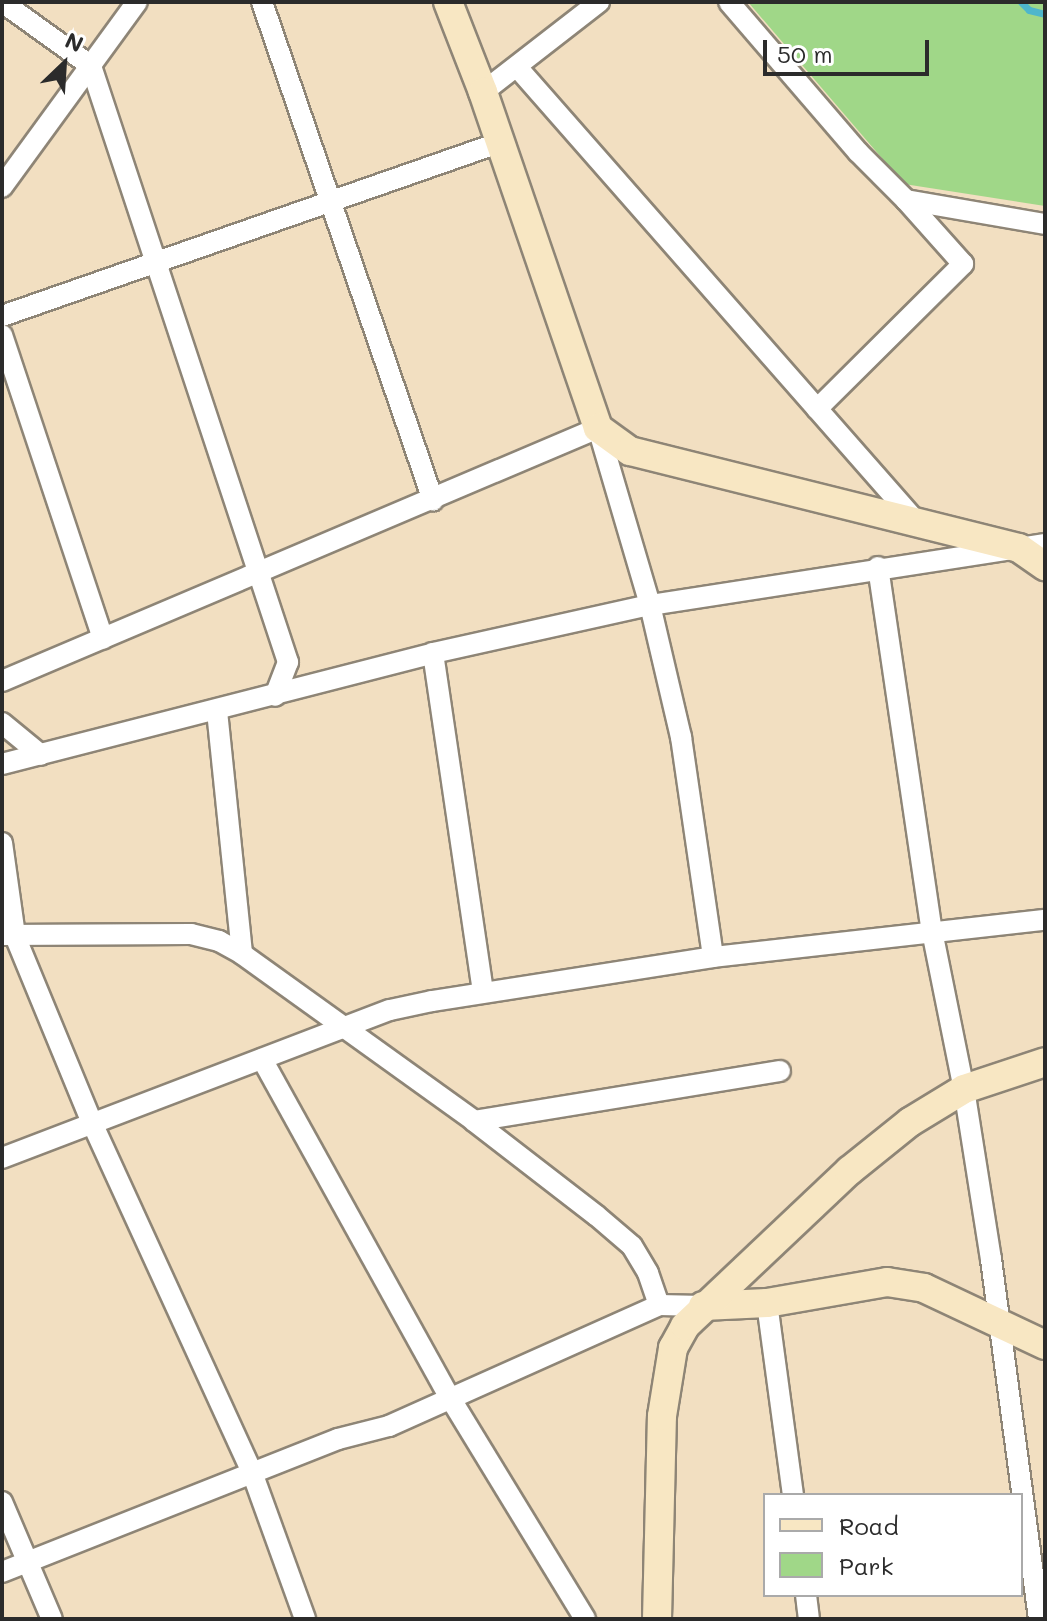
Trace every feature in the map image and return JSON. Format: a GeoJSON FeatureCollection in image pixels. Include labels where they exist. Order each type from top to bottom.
{"type":"FeatureCollection","features":[{"type":"Feature","properties":{"kind":"street"},"geometry":{"type":"LineString","coordinates":[[2,2],[91,66],[158,261],[288,662],[275,696]]}},
{"type":"Feature","properties":{"kind":"street"},"geometry":{"type":"LineString","coordinates":[[2,187],[137,2]]}},
{"type":"Feature","properties":{"kind":"street"},"geometry":{"type":"LineString","coordinates":[[262,2],[433,500]]}},
{"type":"Feature","properties":{"kind":"street"},"geometry":{"type":"LineString","coordinates":[[448,2],[501,142],[598,428],[650,605],[681,737],[713,957]]}},
{"type":"Feature","properties":{"kind":"street"},"geometry":{"type":"LineString","coordinates":[[483,92],[599,2]]}},
{"type":"Feature","properties":{"kind":"street"},"geometry":{"type":"LineString","coordinates":[[729,2],[858,152],[963,264],[817,409]]}},
{"type":"Feature","properties":{"kind":"street"},"geometry":{"type":"LineString","coordinates":[[517,67],[914,519]]}},
{"type":"Feature","properties":{"kind":"street"},"geometry":{"type":"LineString","coordinates":[[2,316],[501,142]]}},
{"type":"Feature","properties":{"kind":"street"},"geometry":{"type":"LineString","coordinates":[[906,200],[1045,224]]}},
{"type":"Feature","properties":{"kind":"street"},"geometry":{"type":"LineString","coordinates":[[2,335],[103,639]]}},
{"type":"Feature","properties":{"kind":"street"},"geometry":{"type":"LineString","coordinates":[[2,681],[598,428]]}},
{"type":"Feature","properties":{"kind":"street"},"geometry":{"type":"LineString","coordinates":[[598,428],[630,451],[1032,546],[1045,566]]}},
{"type":"Feature","properties":{"kind":"street"},"geometry":{"type":"LineString","coordinates":[[2,764],[433,653],[650,605],[878,567],[1032,546]]}},
{"type":"Feature","properties":{"kind":"street"},"geometry":{"type":"LineString","coordinates":[[878,567],[932,931],[964,1089],[1021,1493]]}},
{"type":"Feature","properties":{"kind":"street"},"geometry":{"type":"LineString","coordinates":[[433,653],[483,992]]}},
{"type":"Feature","properties":{"kind":"street"},"geometry":{"type":"LineString","coordinates":[[217,711],[242,954]]}},
{"type":"Feature","properties":{"kind":"street"},"geometry":{"type":"LineString","coordinates":[[2,723],[41,755]]}},
{"type":"Feature","properties":{"kind":"street"},"geometry":{"type":"LineString","coordinates":[[2,843],[8,936],[253,1475],[305,1619]]}},
{"type":"Feature","properties":{"kind":"street"},"geometry":{"type":"LineString","coordinates":[[2,1158],[390,1010],[483,992],[713,957],[1045,920]]}},
{"type":"Feature","properties":{"kind":"street"},"geometry":{"type":"LineString","coordinates":[[8,936],[191,934],[219,941],[242,954],[474,1121],[632,1246],[648,1273],[659,1305]]}},
{"type":"Feature","properties":{"kind":"street"},"geometry":{"type":"LineString","coordinates":[[262,1059],[449,1396],[585,1619]]}},
{"type":"Feature","properties":{"kind":"street"},"geometry":{"type":"LineString","coordinates":[[657,1619],[662,1416],[673,1348],[685,1326],[861,1161],[910,1122],[964,1089],[1045,1062]]}},
{"type":"Feature","properties":{"kind":"street"},"geometry":{"type":"LineString","coordinates":[[474,1121],[780,1071]]}},
{"type":"Feature","properties":{"kind":"street"},"geometry":{"type":"LineString","coordinates":[[2,1572],[338,1439],[389,1426],[449,1396],[659,1305],[767,1303],[887,1282],[924,1288],[996,1319],[1045,1345]]}},
{"type":"Feature","properties":{"kind":"street"},"geometry":{"type":"LineString","coordinates":[[767,1303],[793,1493]]}},
{"type":"Feature","properties":{"kind":"street"},"geometry":{"type":"LineString","coordinates":[[2,1502],[52,1619]]}},
{"type":"Feature","properties":{"kind":"street"},"geometry":{"type":"LineString","coordinates":[[1023,1507],[1039,1619]]}},
{"type":"Feature","properties":{"kind":"street"},"geometry":{"type":"LineString","coordinates":[[806,1597],[809,1619]]}},
{"type":"Feature","properties":{"kind":"green space"},"geometry":{"type":"Polygon","coordinates":[[[748,2],[1045,2],[1045,206],[904,184],[748,2]]]}},
{"type":"Feature","properties":{"kind":"waterway"},"geometry":{"type":"LineString","coordinates":[[1021,2],[1029,10],[1045,14]]}}]}
